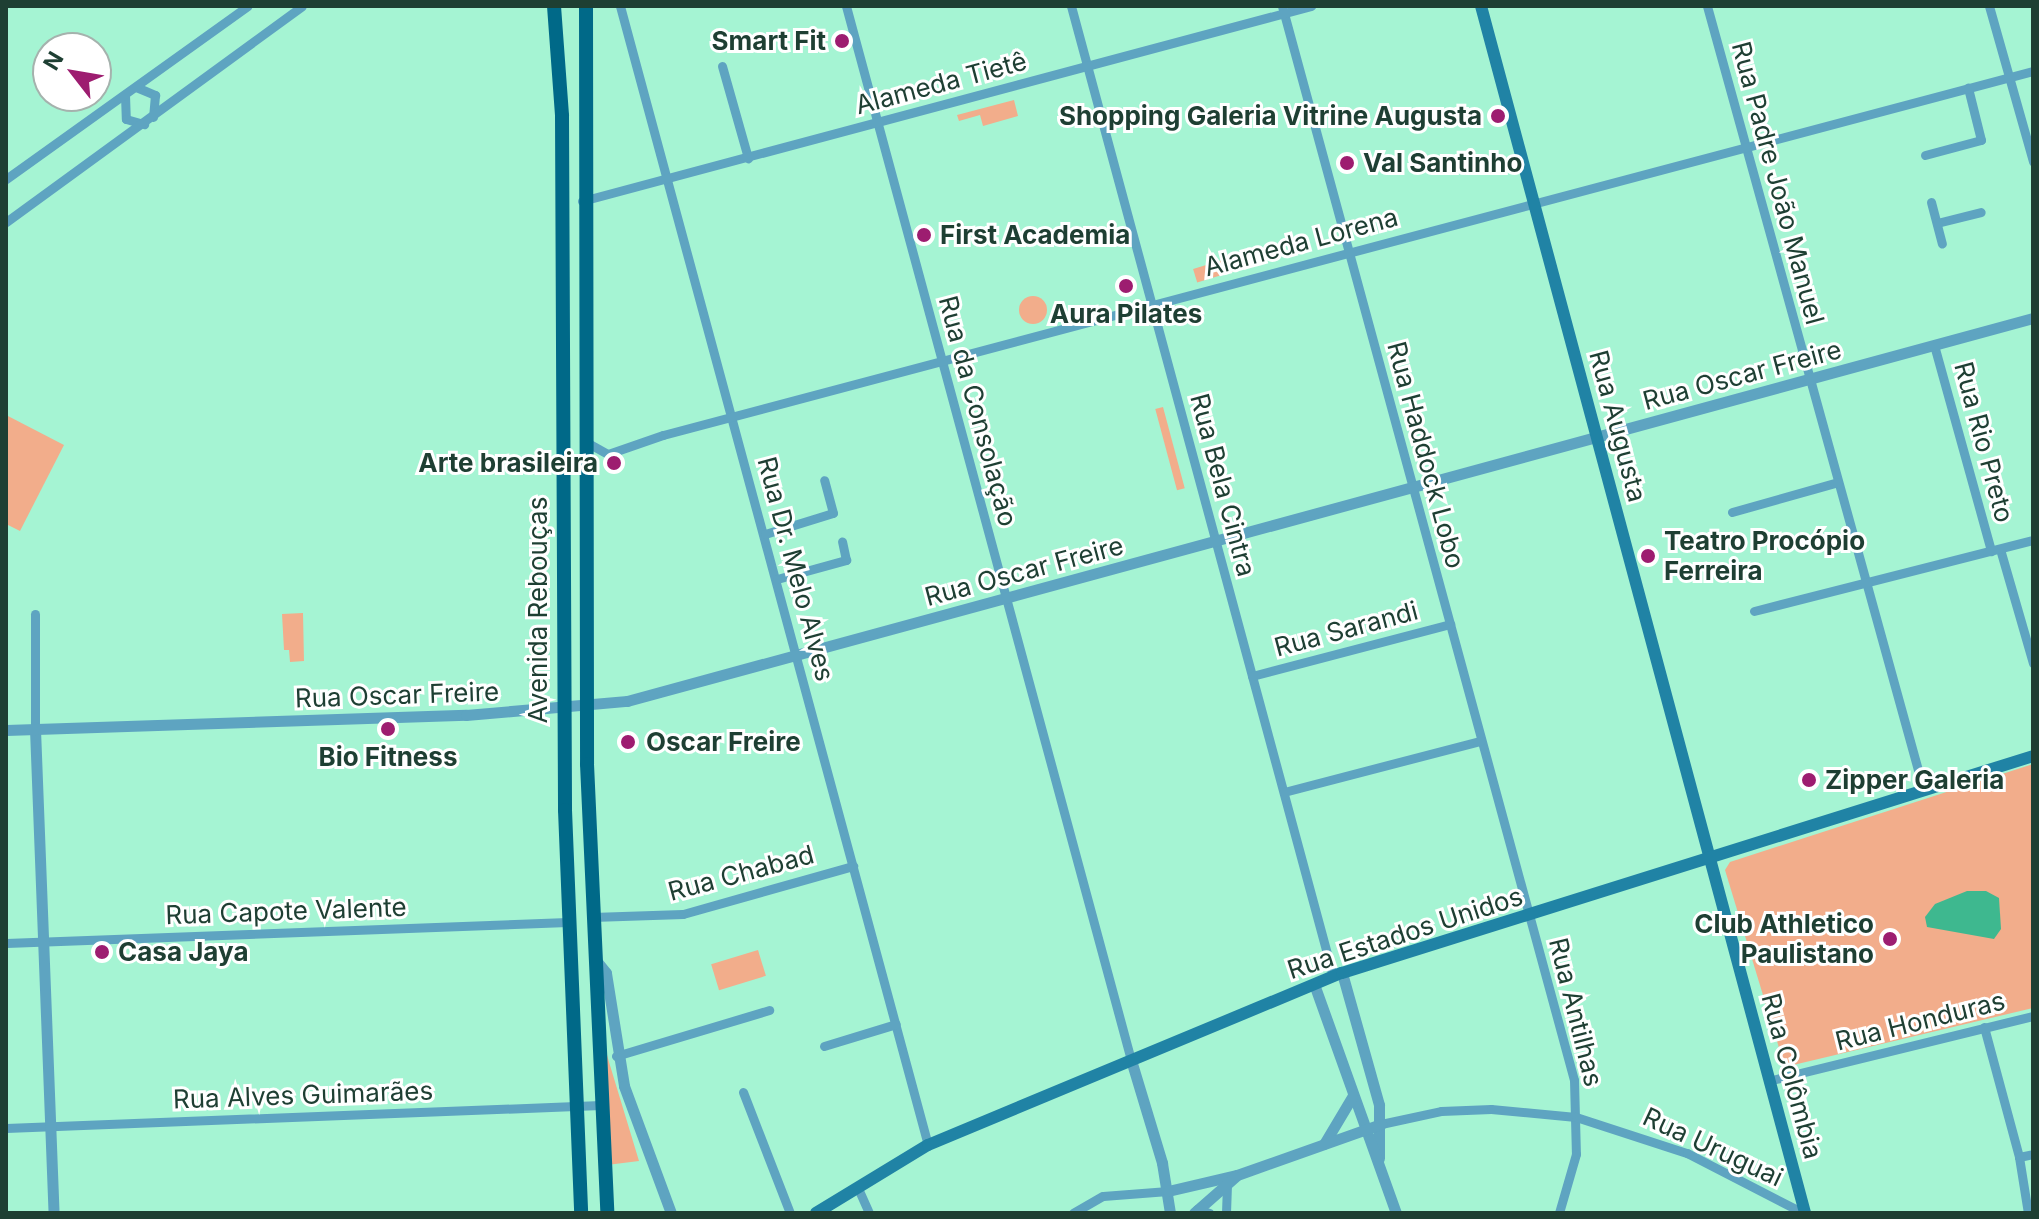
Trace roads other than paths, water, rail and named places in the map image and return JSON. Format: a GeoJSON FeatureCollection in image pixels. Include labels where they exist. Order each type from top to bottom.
{"type":"FeatureCollection","features":[{"type":"Feature","properties":{"kind":"main road","name":"Avenida Rebouças"},"geometry":{"type":"LineString","coordinates":[[554,6],[562,116],[563,710],[568,922],[581,1213]]}},
{"type":"Feature","properties":{"kind":"main road","name":"Rua Augusta"},"geometry":{"type":"LineString","coordinates":[[1481,6],[1712,858]]}},
{"type":"Feature","properties":{"kind":"main road","name":"Avenida Rebouças"},"geometry":{"type":"LineString","coordinates":[[585,8],[582,201],[586,707],[592,917],[607,1213]]}},
{"type":"Feature","properties":{"kind":"main road","name":"Rua Estados Unidos"},"geometry":{"type":"LineString","coordinates":[[816,1213],[928,1145],[1314,984],[1923,788],[2033,756]]}},
{"type":"Feature","properties":{"kind":"main road","name":"Rua Colômbia"},"geometry":{"type":"LineString","coordinates":[[1712,858],[1804,1213]]}},
{"type":"Feature","properties":{"kind":"street"},"geometry":{"type":"LineString","coordinates":[[6,179],[248,6]]}},
{"type":"Feature","properties":{"kind":"street"},"geometry":{"type":"LineString","coordinates":[[6,222],[302,6]]}},
{"type":"Feature","properties":{"kind":"street","name":"Rua Dr. Melo Alves"},"geometry":{"type":"LineString","coordinates":[[620,6],[928,1145]]}},
{"type":"Feature","properties":{"kind":"street","name":"Rua da Consolação"},"geometry":{"type":"LineString","coordinates":[[846,6],[1131,1060]]}},
{"type":"Feature","properties":{"kind":"street","name":"Rua Bela Cintra"},"geometry":{"type":"LineString","coordinates":[[1071,6],[1150,306],[1284,792],[1338,975]]}},
{"type":"Feature","properties":{"kind":"street","name":"Alameda Tietê"},"geometry":{"type":"LineString","coordinates":[[582,201],[1086,67],[1282,10],[1311,6]]}},
{"type":"Feature","properties":{"kind":"street","name":"Rua Padre João Manuel"},"geometry":{"type":"LineString","coordinates":[[1707,6],[1923,788]]}},
{"type":"Feature","properties":{"kind":"street"},"geometry":{"type":"LineString","coordinates":[[1989,6],[2033,162]]}},
{"type":"Feature","properties":{"kind":"street","name":"Rua Haddock Lobo"},"geometry":{"type":"LineString","coordinates":[[1282,10],[1530,915]]}},
{"type":"Feature","properties":{"kind":"street"},"geometry":{"type":"LineString","coordinates":[[722,66],[748,158]]}},
{"type":"Feature","properties":{"kind":"street","name":"Alameda Lorena"},"geometry":{"type":"LineString","coordinates":[[586,442],[608,454],[730,418],[2033,71]]}},
{"type":"Feature","properties":{"kind":"street"},"geometry":{"type":"LineString","coordinates":[[135,87],[155,95],[153,117]]}},
{"type":"Feature","properties":{"kind":"street"},"geometry":{"type":"LineString","coordinates":[[1925,155],[1981,140],[1968,88]]}},
{"type":"Feature","properties":{"kind":"street"},"geometry":{"type":"LineString","coordinates":[[125,95],[126,119],[144,124]]}},
{"type":"Feature","properties":{"kind":"street"},"geometry":{"type":"LineString","coordinates":[[1931,202],[1942,244]]}},
{"type":"Feature","properties":{"kind":"street"},"geometry":{"type":"LineString","coordinates":[[1937,223],[1981,212]]}},
{"type":"Feature","properties":{"kind":"street","name":"Rua Oscar Freire"},"geometry":{"type":"LineString","coordinates":[[6,730],[563,710],[662,693],[2033,318]]}},
{"type":"Feature","properties":{"kind":"street","name":"Rua Rio Preto"},"geometry":{"type":"LineString","coordinates":[[1934,345],[2033,663]]}},
{"type":"Feature","properties":{"kind":"street"},"geometry":{"type":"LineString","coordinates":[[765,534],[833,513],[824,480]]}},
{"type":"Feature","properties":{"kind":"street"},"geometry":{"type":"LineString","coordinates":[[1732,512],[1838,482]]}},
{"type":"Feature","properties":{"kind":"street"},"geometry":{"type":"LineString","coordinates":[[1754,611],[2033,540]]}},
{"type":"Feature","properties":{"kind":"street"},"geometry":{"type":"LineString","coordinates":[[777,579],[846,560],[842,541]]}},
{"type":"Feature","properties":{"kind":"street"},"geometry":{"type":"LineString","coordinates":[[35,614],[35,729],[54,1213]]}},
{"type":"Feature","properties":{"kind":"street","name":"Rua Sarandi"},"geometry":{"type":"LineString","coordinates":[[1252,676],[1450,624]]}},
{"type":"Feature","properties":{"kind":"street"},"geometry":{"type":"LineString","coordinates":[[1284,792],[1480,741]]}},
{"type":"Feature","properties":{"kind":"street","name":"Rua Chabad"},"geometry":{"type":"LineString","coordinates":[[592,917],[683,914],[853,866]]}},
{"type":"Feature","properties":{"kind":"street","name":"Rua Antilhas"},"geometry":{"type":"LineString","coordinates":[[1530,915],[1574,1080],[1576,1154],[1559,1213]]}},
{"type":"Feature","properties":{"kind":"street","name":"Rua Capote Valente"},"geometry":{"type":"LineString","coordinates":[[6,943],[568,922]]}},
{"type":"Feature","properties":{"kind":"street"},"geometry":{"type":"LineString","coordinates":[[594,958],[606,973],[616,1056],[671,1213]]}},
{"type":"Feature","properties":{"kind":"street"},"geometry":{"type":"LineString","coordinates":[[1338,975],[1381,1124],[1379,1159]]}},
{"type":"Feature","properties":{"kind":"street"},"geometry":{"type":"LineString","coordinates":[[1314,984],[1396,1213]]}},
{"type":"Feature","properties":{"kind":"street"},"geometry":{"type":"LineString","coordinates":[[616,1056],[769,1010]]}},
{"type":"Feature","properties":{"kind":"street","name":"Rua Honduras"},"geometry":{"type":"LineString","coordinates":[[1772,1080],[2033,1016]]}},
{"type":"Feature","properties":{"kind":"street"},"geometry":{"type":"LineString","coordinates":[[824,1046],[896,1024]]}},
{"type":"Feature","properties":{"kind":"street"},"geometry":{"type":"LineString","coordinates":[[1984,1027],[2019,1157],[2028,1213]]}},
{"type":"Feature","properties":{"kind":"street"},"geometry":{"type":"LineString","coordinates":[[1131,1060],[1168,1191],[1170,1213]]}},
{"type":"Feature","properties":{"kind":"street"},"geometry":{"type":"LineString","coordinates":[[743,1092],[790,1213]]}},
{"type":"Feature","properties":{"kind":"street"},"geometry":{"type":"LineString","coordinates":[[1324,1144],[1352,1097]]}},
{"type":"Feature","properties":{"kind":"street","name":"Rua Alves Guimarães"},"geometry":{"type":"LineString","coordinates":[[6,1128],[601,1105]]}},
{"type":"Feature","properties":{"kind":"street","name":"Rua Uruguai"},"geometry":{"type":"LineString","coordinates":[[1168,1191],[1237,1175],[1381,1124],[1441,1111],[1491,1109],[1576,1117],[1687,1153],[1804,1213]]}},
{"type":"Feature","properties":{"kind":"street"},"geometry":{"type":"LineString","coordinates":[[2019,1157],[2033,1154]]}},
{"type":"Feature","properties":{"kind":"street"},"geometry":{"type":"LineString","coordinates":[[1195,1211],[1237,1175]]}},
{"type":"Feature","properties":{"kind":"street"},"geometry":{"type":"LineString","coordinates":[[1226,1213],[1227,1185]]}},
{"type":"Feature","properties":{"kind":"street"},"geometry":{"type":"LineString","coordinates":[[857,1186],[869,1213]]}},
{"type":"Feature","properties":{"kind":"street"},"geometry":{"type":"LineString","coordinates":[[1073,1213],[1103,1196],[1168,1191]]}},
{"type":"Feature","properties":{"kind":"street"},"geometry":{"type":"LineString","coordinates":[[1195,1211],[1209,1213]]}},
{"type":"Feature","properties":{"kind":"place","name":"Smart Fit"},"geometry":{"type":"Point","coordinates":[842,41]}},
{"type":"Feature","properties":{"kind":"place","name":"Shopping Galeria Vitrine Augusta"},"geometry":{"type":"Point","coordinates":[1498,116]}},
{"type":"Feature","properties":{"kind":"place","name":"Val Santinho"},"geometry":{"type":"Point","coordinates":[1347,163]}},
{"type":"Feature","properties":{"kind":"place","name":"First Academia"},"geometry":{"type":"Point","coordinates":[924,235]}},
{"type":"Feature","properties":{"kind":"place","name":"Aura Pilates"},"geometry":{"type":"Point","coordinates":[1126,286]}},
{"type":"Feature","properties":{"kind":"place","name":"Arte brasileira"},"geometry":{"type":"Point","coordinates":[614,463]}},
{"type":"Feature","properties":{"kind":"place","name":"Teatro Procópio Ferreira"},"geometry":{"type":"Point","coordinates":[1648,556]}},
{"type":"Feature","properties":{"kind":"place","name":"Bio Fitness"},"geometry":{"type":"Point","coordinates":[388,729]}},
{"type":"Feature","properties":{"kind":"place","name":"Oscar Freire"},"geometry":{"type":"Point","coordinates":[628,742]}},
{"type":"Feature","properties":{"kind":"place","name":"Zipper Galeria"},"geometry":{"type":"Point","coordinates":[1809,780]}},
{"type":"Feature","properties":{"kind":"place","name":"Club Athletico Paulistano"},"geometry":{"type":"Point","coordinates":[1890,939]}},
{"type":"Feature","properties":{"kind":"place","name":"Casa Jaya"},"geometry":{"type":"Point","coordinates":[102,952]}}]}
